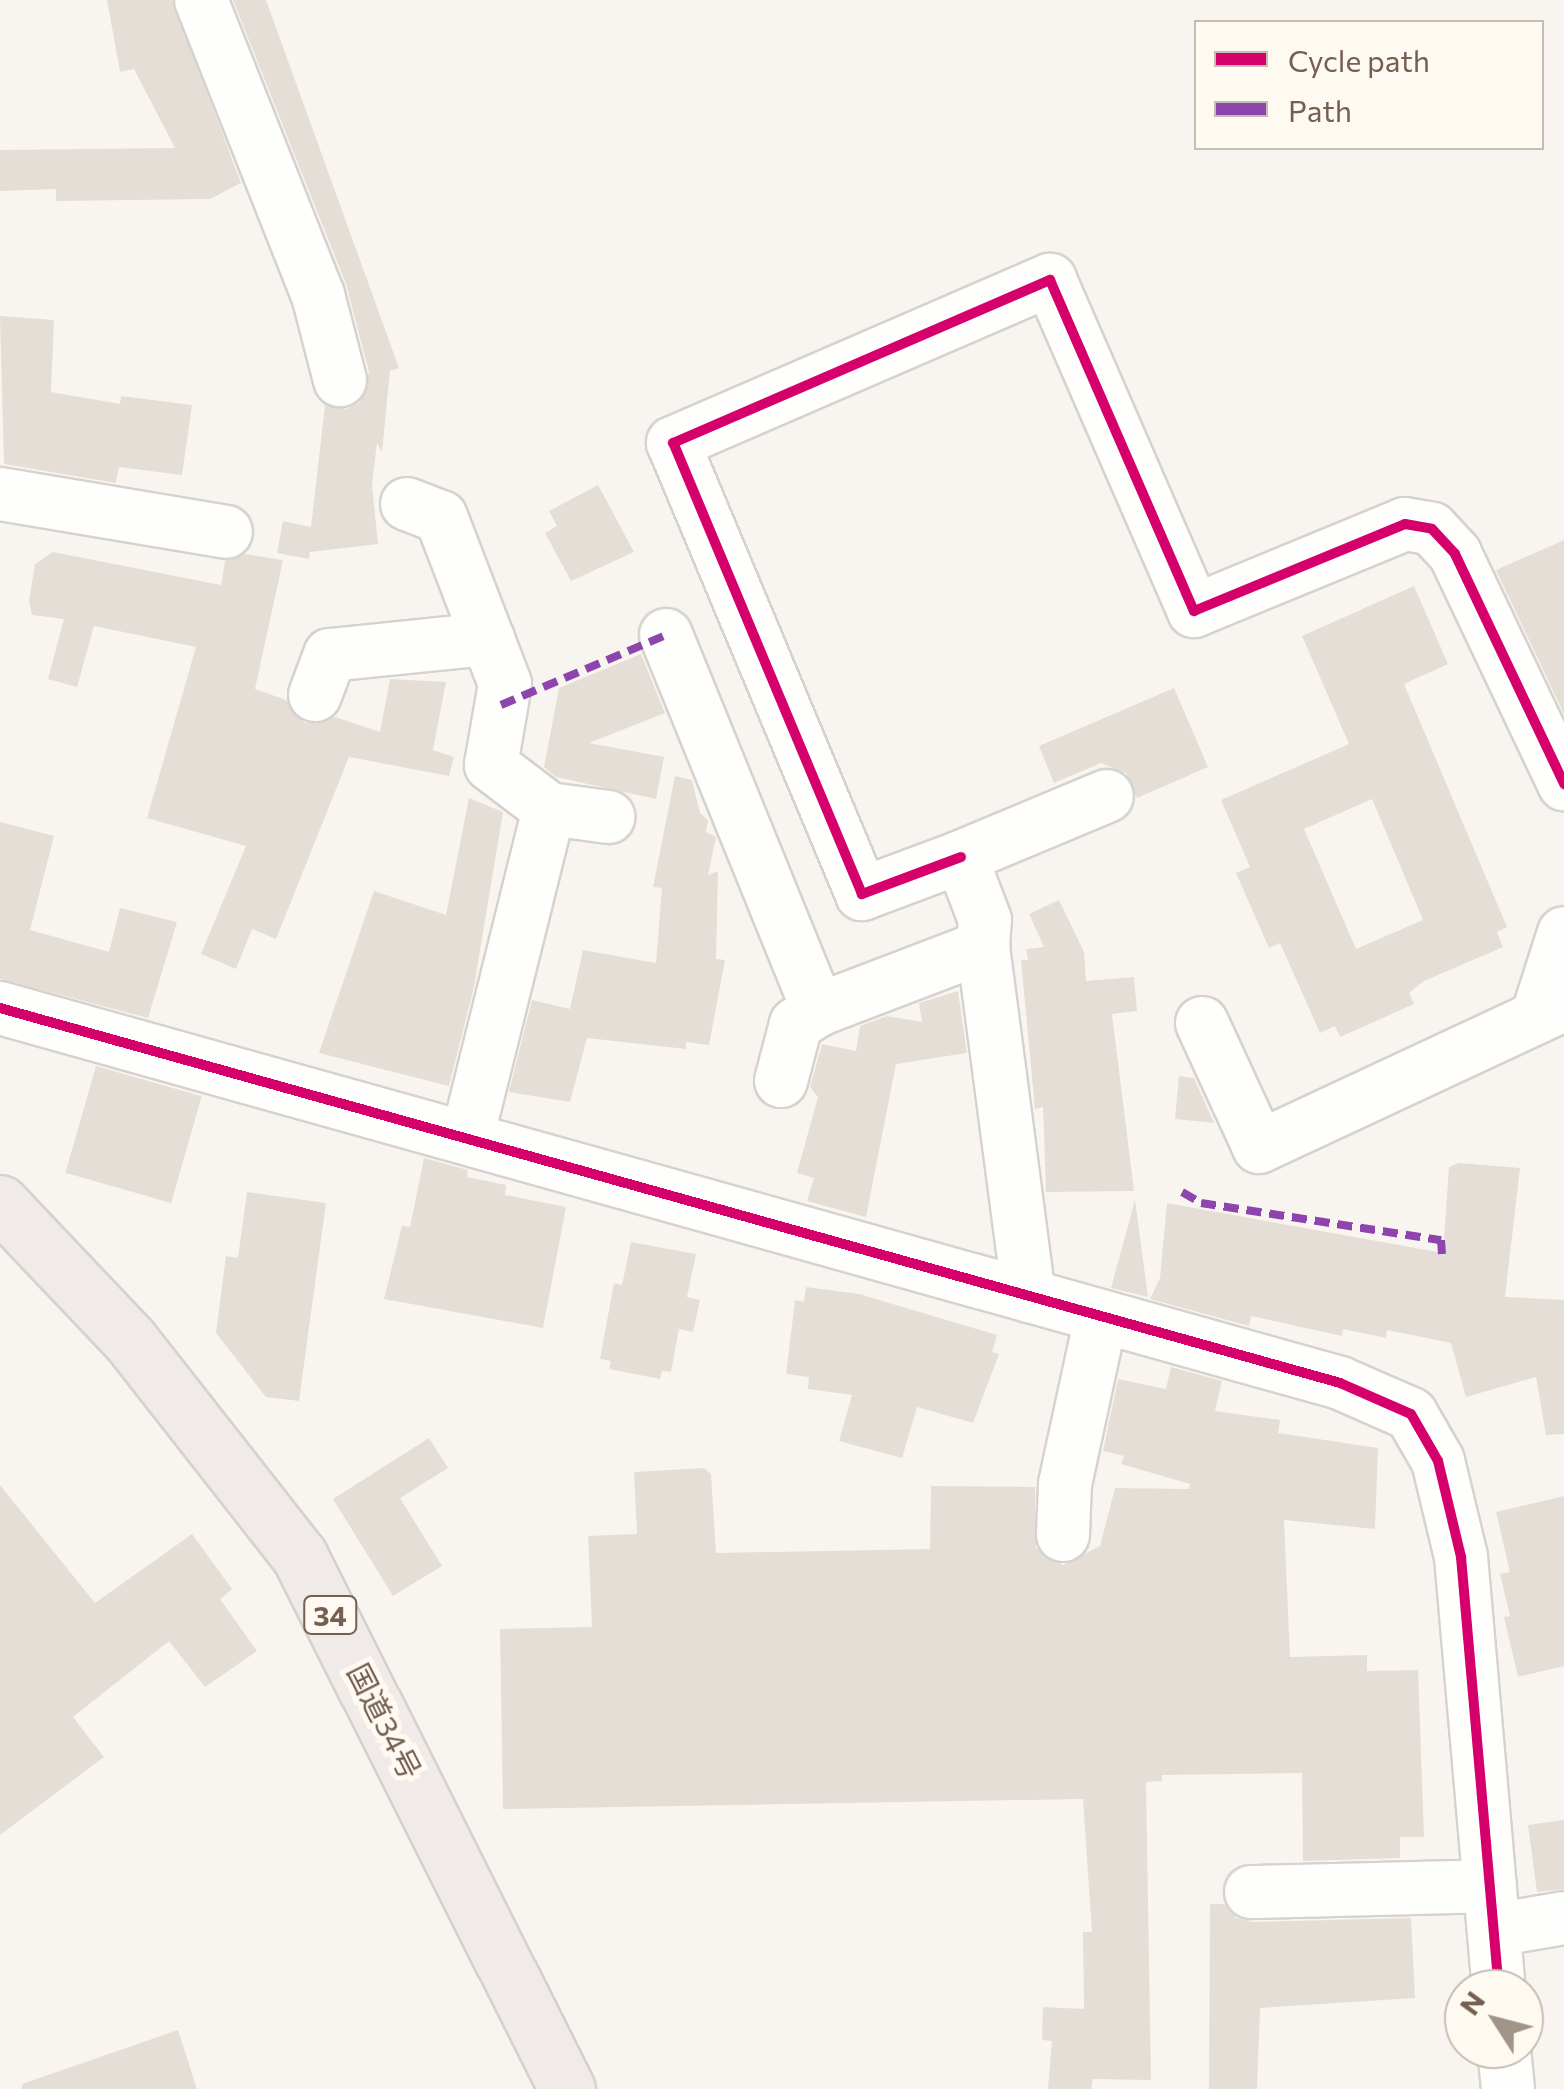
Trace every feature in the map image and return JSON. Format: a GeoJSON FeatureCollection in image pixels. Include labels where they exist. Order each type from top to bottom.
{"type":"FeatureCollection","features":[{"type":"Feature","properties":{"kind":"highway","name":"国道34号"},"geometry":{"type":"LineString","coordinates":[[0,1203],[130,1340],[300,1558],[567,2089]]}},
{"type":"Feature","properties":{"kind":"street"},"geometry":{"type":"LineString","coordinates":[[201,0],[318,294],[340,380]]}},
{"type":"Feature","properties":{"kind":"street"},"geometry":{"type":"LineString","coordinates":[[1107,796],[862,894],[673,443],[1050,280],[1194,611],[1405,524],[1432,529],[1454,554],[1564,784]]}},
{"type":"Feature","properties":{"kind":"street"},"geometry":{"type":"LineString","coordinates":[[0,494],[226,532]]}},
{"type":"Feature","properties":{"kind":"street"},"geometry":{"type":"LineString","coordinates":[[407,504],[441,517],[505,684],[490,765],[550,809],[608,816]]}},
{"type":"Feature","properties":{"kind":"street"},"geometry":{"type":"LineString","coordinates":[[666,635],[807,1017],[781,1081]]}},
{"type":"Feature","properties":{"kind":"street"},"geometry":{"type":"LineString","coordinates":[[314,695],[330,655],[488,639]]}},
{"type":"Feature","properties":{"kind":"street"},"geometry":{"type":"LineString","coordinates":[[467,1138],[536,953],[550,809]]}},
{"type":"Feature","properties":{"kind":"street"},"geometry":{"type":"LineString","coordinates":[[961,856],[986,920],[984,948],[1029,1296]]}},
{"type":"Feature","properties":{"kind":"street"},"geometry":{"type":"LineString","coordinates":[[1202,1023],[1259,1147],[1551,1011],[1564,933]]}},
{"type":"Feature","properties":{"kind":"street"},"geometry":{"type":"LineString","coordinates":[[807,1017],[984,948]]}},
{"type":"Feature","properties":{"kind":"street"},"geometry":{"type":"LineString","coordinates":[[766,963],[807,1017]]}},
{"type":"Feature","properties":{"kind":"street"},"geometry":{"type":"LineString","coordinates":[[0,1008],[1340,1383],[1411,1414],[1438,1461],[1462,1558],[1497,1969]]}},
{"type":"Feature","properties":{"kind":"street"},"geometry":{"type":"LineString","coordinates":[[1063,1535],[1064,1484],[1101,1317]]}},
{"type":"Feature","properties":{"kind":"street"},"geometry":{"type":"LineString","coordinates":[[1251,1892],[1492,1908],[1564,1918]]}},
{"type":"Feature","properties":{"kind":"building"},"geometry":{"type":"Polygon","coordinates":[[[107,0],[172,0],[241,183],[210,199],[56,201],[56,189],[0,191],[0,150],[175,148],[134,69],[120,72],[107,0]]]}},
{"type":"Feature","properties":{"kind":"building"},"geometry":{"type":"Polygon","coordinates":[[[233,0],[266,0],[399,368],[390,371],[382,452],[377,443],[372,485],[378,544],[310,552],[309,559],[277,553],[283,521],[311,527],[325,405],[347,409],[360,402],[369,372],[346,284],[233,0]]]}},
{"type":"Feature","properties":{"kind":"building"},"geometry":{"type":"Polygon","coordinates":[[[0,316],[54,320],[51,392],[120,404],[121,396],[192,405],[182,475],[119,467],[116,483],[4,464],[0,316]]]}},
{"type":"Feature","properties":{"kind":"building"},"geometry":{"type":"Polygon","coordinates":[[[598,485],[634,552],[571,581],[545,533],[557,526],[549,511],[598,485]]]}},
{"type":"Feature","properties":{"kind":"building"},"geometry":{"type":"Polygon","coordinates":[[[1564,540],[1564,714],[1496,570],[1564,540]]]}},
{"type":"Feature","properties":{"kind":"building"},"geometry":{"type":"Polygon","coordinates":[[[53,552],[221,585],[225,561],[245,554],[283,560],[255,689],[286,700],[305,723],[335,717],[380,732],[390,679],[446,682],[433,750],[454,757],[449,776],[349,757],[276,939],[252,929],[236,969],[201,954],[246,846],[147,818],[196,647],[94,626],[77,687],[48,679],[64,619],[32,615],[29,601],[35,564],[53,552]]]}},
{"type":"Feature","properties":{"kind":"building"},"geometry":{"type":"Polygon","coordinates":[[[1414,586],[1448,664],[1404,684],[1507,927],[1497,932],[1503,947],[1424,981],[1409,993],[1414,1004],[1340,1037],[1335,1026],[1320,1033],[1280,943],[1269,948],[1236,873],[1250,867],[1221,800],[1349,744],[1302,636],[1414,586]],[[1372,799],[1304,829],[1356,949],[1423,920],[1372,799]]]}},
{"type":"Feature","properties":{"kind":"building"},"geometry":{"type":"Polygon","coordinates":[[[641,654],[665,713],[589,743],[664,757],[656,799],[556,777],[544,767],[559,688],[641,654]]]}},
{"type":"Feature","properties":{"kind":"building"},"geometry":{"type":"Polygon","coordinates":[[[1174,688],[1208,767],[1137,798],[1126,773],[1101,763],[1054,783],[1039,746],[1174,688]]]}},
{"type":"Feature","properties":{"kind":"building"},"geometry":{"type":"Polygon","coordinates":[[[675,776],[692,780],[700,813],[708,820],[706,832],[716,837],[708,875],[718,871],[716,959],[725,960],[709,1045],[686,1042],[686,1049],[587,1038],[570,1102],[509,1092],[532,1000],[570,1009],[583,950],[656,963],[662,888],[653,887],[675,776]]]}},
{"type":"Feature","properties":{"kind":"building"},"geometry":{"type":"Polygon","coordinates":[[[469,798],[503,812],[474,987],[449,1086],[319,1053],[374,891],[446,915],[469,798]]]}},
{"type":"Feature","properties":{"kind":"building"},"geometry":{"type":"Polygon","coordinates":[[[0,822],[54,836],[30,930],[109,952],[120,908],[177,922],[148,1018],[0,979],[0,822]]]}},
{"type":"Feature","properties":{"kind":"building"},"geometry":{"type":"Polygon","coordinates":[[[1059,900],[1084,952],[1086,981],[1134,977],[1137,1011],[1112,1014],[1134,1191],[1046,1192],[1043,1107],[1035,1109],[1021,960],[1028,960],[1026,949],[1044,947],[1029,914],[1059,900]]]}},
{"type":"Feature","properties":{"kind":"building"},"geometry":{"type":"Polygon","coordinates":[[[958,991],[967,1053],[896,1064],[866,1217],[807,1201],[814,1178],[797,1173],[818,1097],[810,1087],[822,1044],[856,1051],[860,1026],[887,1016],[922,1022],[919,1003],[958,991]]]}},
{"type":"Feature","properties":{"kind":"building"},"geometry":{"type":"Polygon","coordinates":[[[96,1066],[202,1096],[171,1203],[65,1173],[96,1066]]]}},
{"type":"Feature","properties":{"kind":"building"},"geometry":{"type":"Polygon","coordinates":[[[1179,1076],[1194,1078],[1214,1123],[1175,1119],[1179,1076]]]}},
{"type":"Feature","properties":{"kind":"building"},"geometry":{"type":"Polygon","coordinates":[[[424,1158],[468,1170],[467,1177],[506,1185],[505,1195],[566,1207],[543,1328],[384,1299],[402,1226],[410,1227],[424,1158]]]}},
{"type":"Feature","properties":{"kind":"building"},"geometry":{"type":"Polygon","coordinates":[[[1459,1163],[1520,1168],[1505,1297],[1564,1300],[1564,1434],[1546,1435],[1536,1377],[1466,1397],[1451,1343],[1387,1330],[1386,1338],[1343,1329],[1342,1336],[1251,1316],[1249,1326],[1150,1299],[1160,1278],[1167,1203],[1443,1253],[1449,1167],[1459,1163]]]}},
{"type":"Feature","properties":{"kind":"building"},"geometry":{"type":"Polygon","coordinates":[[[247,1192],[326,1203],[299,1401],[266,1397],[216,1333],[226,1256],[238,1258],[247,1192]]]}},
{"type":"Feature","properties":{"kind":"building"},"geometry":{"type":"Polygon","coordinates":[[[1135,1200],[1148,1297],[1111,1288],[1135,1200]]]}},
{"type":"Feature","properties":{"kind":"building"},"geometry":{"type":"Polygon","coordinates":[[[631,1242],[696,1254],[687,1297],[700,1300],[693,1332],[679,1329],[671,1372],[662,1371],[660,1379],[609,1369],[611,1361],[600,1359],[614,1283],[622,1285],[631,1242]]]}},
{"type":"Feature","properties":{"kind":"building"},"geometry":{"type":"Polygon","coordinates":[[[806,1287],[859,1294],[997,1335],[992,1352],[999,1354],[973,1423],[917,1407],[902,1458],[839,1441],[852,1395],[808,1389],[809,1377],[786,1374],[795,1300],[804,1302],[806,1287]]]}},
{"type":"Feature","properties":{"kind":"building"},"geometry":{"type":"Polygon","coordinates":[[[1171,1367],[1222,1381],[1215,1411],[1280,1420],[1278,1433],[1378,1448],[1375,1529],[1284,1520],[1290,1657],[1367,1655],[1367,1671],[1418,1670],[1424,1837],[1400,1837],[1400,1858],[1303,1861],[1302,1773],[1162,1775],[1162,1781],[1146,1782],[1151,2080],[1093,2079],[1091,2089],[1048,2089],[1052,2041],[1042,2040],[1043,2007],[1084,2009],[1083,1932],[1092,1932],[1083,1799],[503,1809],[500,1629],[592,1627],[588,1536],[637,1534],[634,1472],[704,1468],[711,1474],[716,1553],[930,1549],[931,1486],[1035,1487],[1036,1548],[1063,1565],[1100,1546],[1115,1488],[1189,1489],[1190,1484],[1121,1464],[1124,1456],[1103,1451],[1118,1379],[1166,1389],[1171,1367]]]}},
{"type":"Feature","properties":{"kind":"building"},"geometry":{"type":"Polygon","coordinates":[[[429,1438],[448,1468],[400,1498],[442,1566],[393,1596],[333,1499],[429,1438]]]}},
{"type":"Feature","properties":{"kind":"building"},"geometry":{"type":"Polygon","coordinates":[[[0,1485],[95,1603],[192,1534],[232,1589],[220,1599],[257,1651],[205,1687],[169,1641],[73,1717],[104,1757],[0,1835],[0,1485]]]}},
{"type":"Feature","properties":{"kind":"building"},"geometry":{"type":"Polygon","coordinates":[[[1564,1496],[1564,1666],[1518,1677],[1504,1617],[1510,1616],[1500,1574],[1510,1572],[1496,1512],[1564,1496]]]}},
{"type":"Feature","properties":{"kind":"building"},"geometry":{"type":"Polygon","coordinates":[[[1564,1820],[1564,1889],[1537,1892],[1528,1825],[1564,1820]]]}},
{"type":"Feature","properties":{"kind":"building"},"geometry":{"type":"Polygon","coordinates":[[[1210,1904],[1224,1904],[1236,1918],[1252,1922],[1411,1918],[1415,1998],[1260,2008],[1257,2089],[1209,2089],[1210,1904]]]}},
{"type":"Feature","properties":{"kind":"building"},"geometry":{"type":"Polygon","coordinates":[[[178,2030],[197,2089],[22,2089],[22,2084],[178,2030]]]}},
{"type":"Feature","properties":{"kind":"marked path"},"geometry":{"type":"LineString","coordinates":[[501,705],[666,635]]}},
{"type":"Feature","properties":{"kind":"marked path"},"geometry":{"type":"LineString","coordinates":[[1182,1192],[1201,1203],[1441,1240],[1442,1254]]}},
{"type":"Feature","properties":{"kind":"cycle path"},"geometry":{"type":"LineString","coordinates":[[961,857],[862,894],[673,443],[1050,280],[1194,611],[1405,524],[1432,529],[1455,554],[1564,784]]}},
{"type":"Feature","properties":{"kind":"cycle path"},"geometry":{"type":"LineString","coordinates":[[0,1008],[1340,1383],[1411,1414],[1438,1461],[1461,1557],[1497,1969]]}}]}
